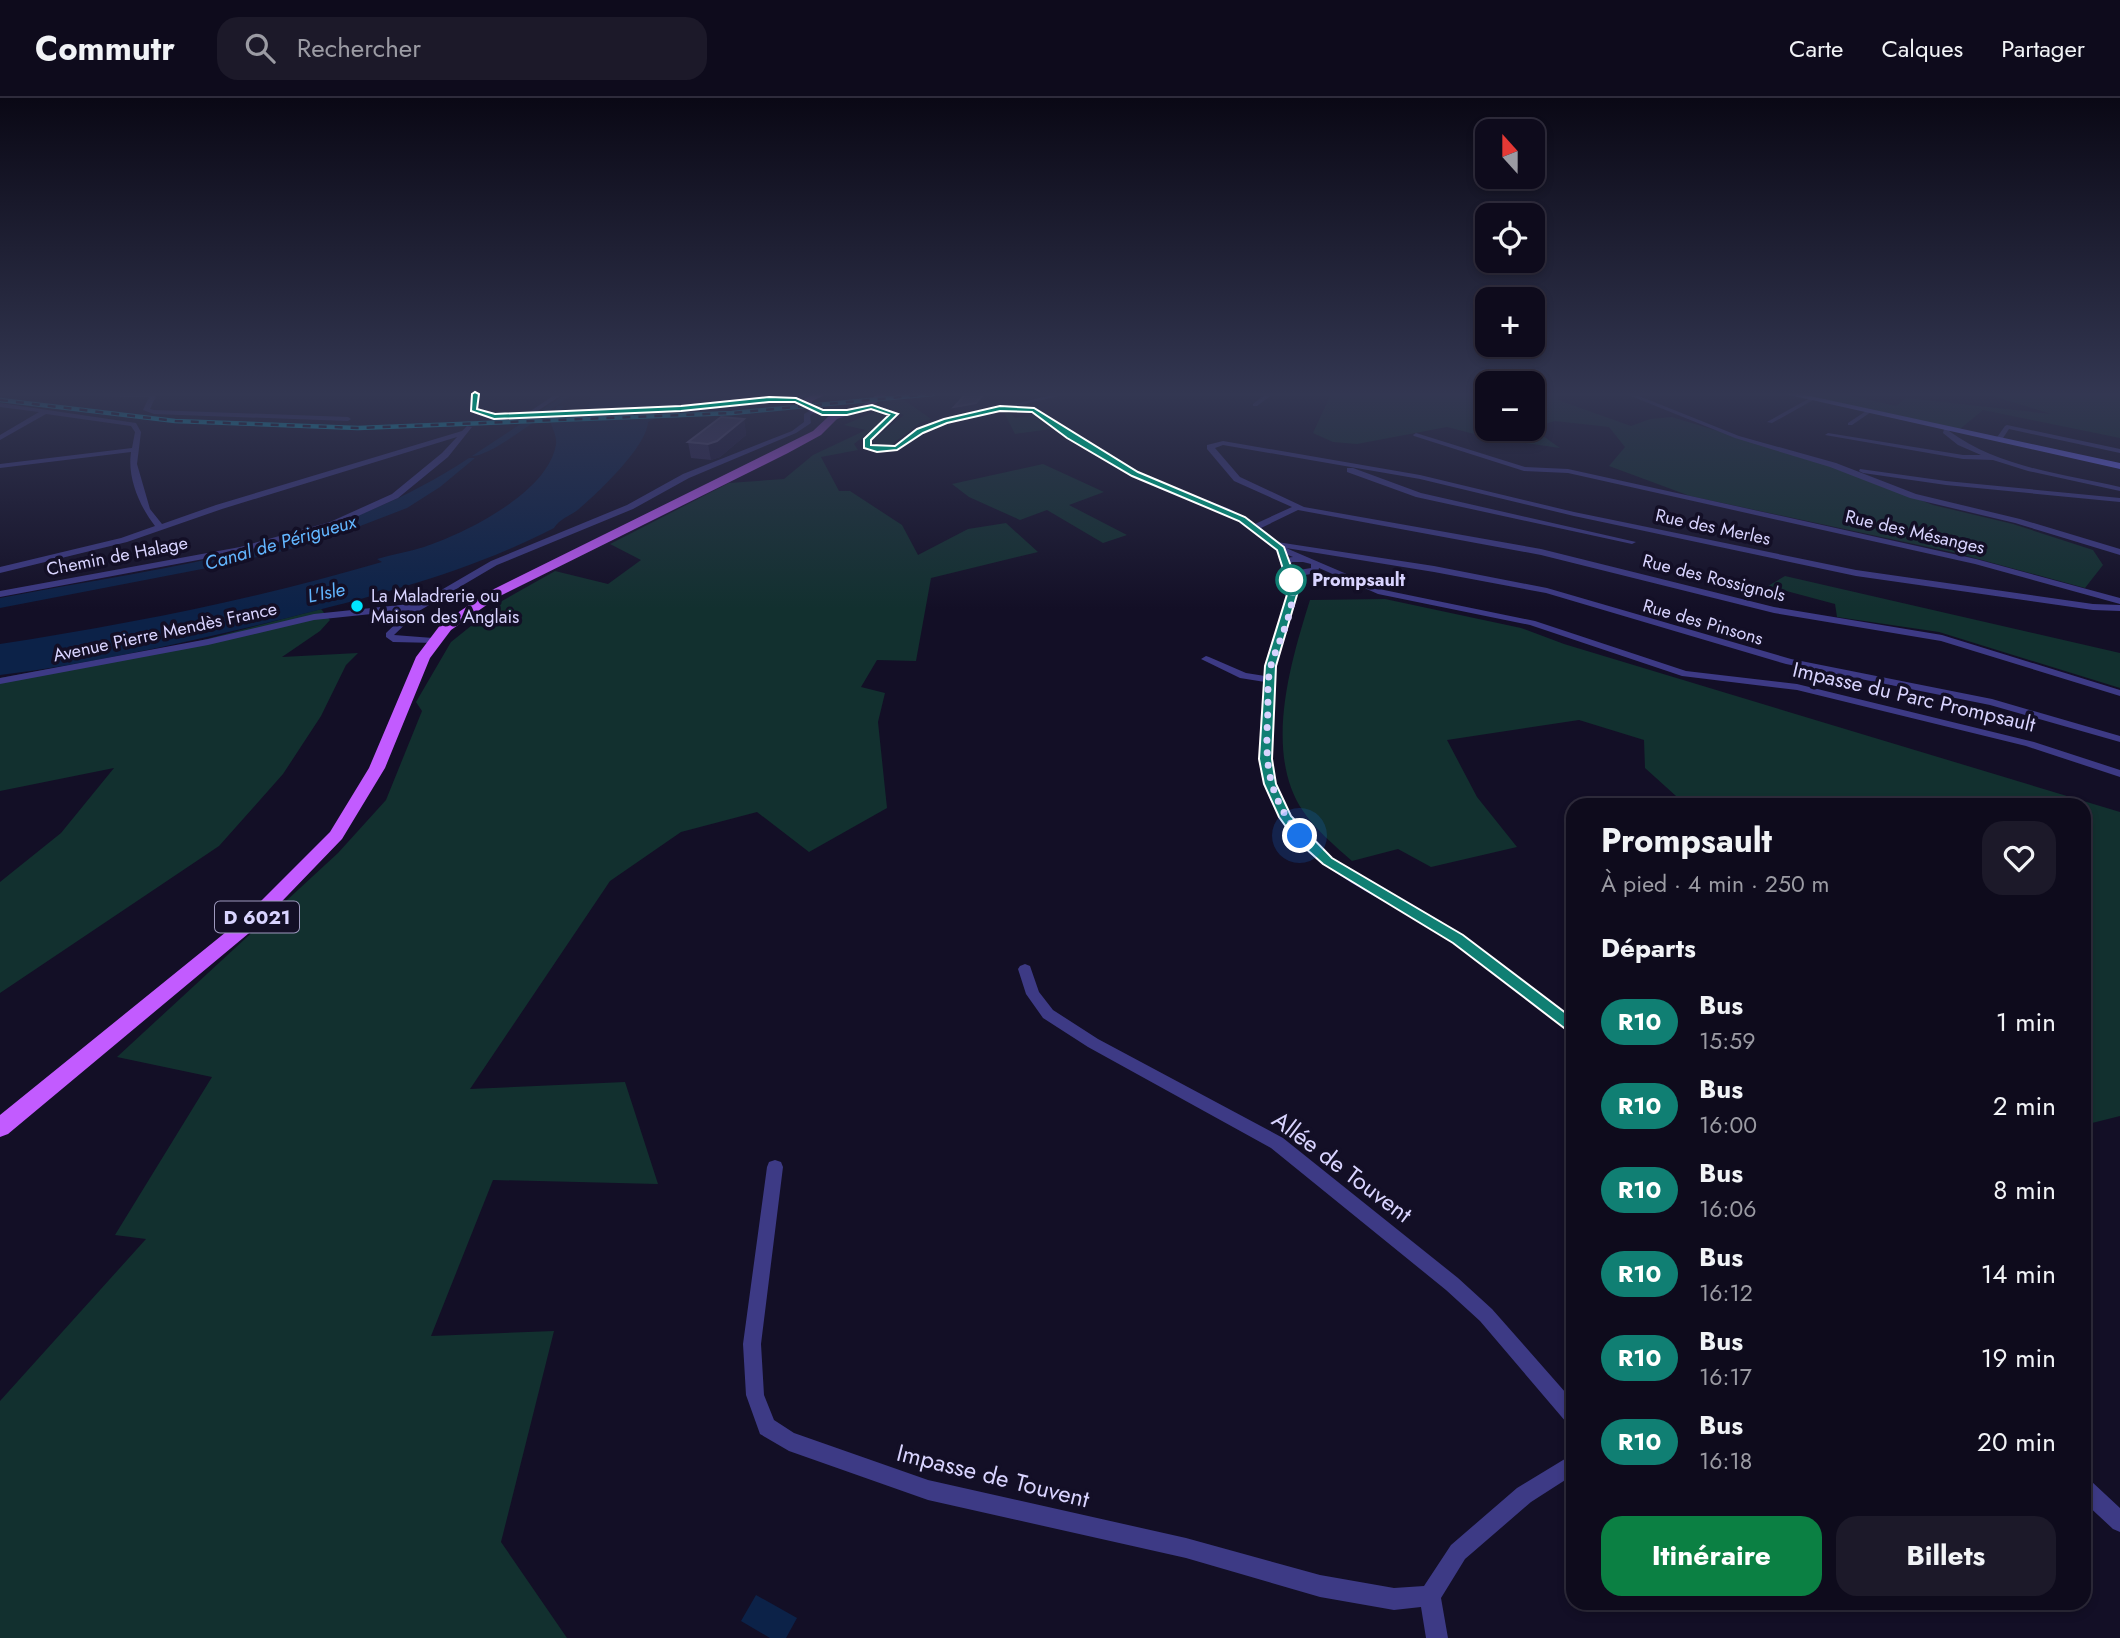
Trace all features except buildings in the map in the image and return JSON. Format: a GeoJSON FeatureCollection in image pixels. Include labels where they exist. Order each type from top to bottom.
{"type":"FeatureCollection","features":[{"type":"Feature","properties":{"kind":"main road","name":"D 6021"},"geometry":{"type":"LineString","coordinates":[[0,1128],[254,919],[336,835],[377,768],[413,676],[433,641],[446,627],[494,594],[751,466]]}},
{"type":"Feature","properties":{"kind":"street"},"geometry":{"type":"LineString","coordinates":[[134,466],[146,509],[160,527]]}},
{"type":"Feature","properties":{"kind":"street"},"geometry":{"type":"LineString","coordinates":[[0,570],[111,544],[348,466]]}},
{"type":"Feature","properties":{"kind":"street","name":"Chemin de Halage"},"geometry":{"type":"LineString","coordinates":[[0,594],[241,549],[333,524],[395,496],[432,466]]}},
{"type":"Feature","properties":{"kind":"street"},"geometry":{"type":"LineString","coordinates":[[433,641],[389,637],[397,625],[420,606],[494,563],[630,507],[686,476],[711,466]]}},
{"type":"Feature","properties":{"kind":"street"},"geometry":{"type":"LineString","coordinates":[[1121,466],[1220,508],[1304,559],[1312,569],[1294,588],[1269,680],[1265,759],[1270,784],[1285,817],[1300,836],[1327,861],[1362,885],[1458,939],[1566,1022]]}},
{"type":"Feature","properties":{"kind":"street","name":"Rue des Merles"},"geometry":{"type":"LineString","coordinates":[[1227,466],[1237,479],[1289,500],[1297,508]]}},
{"type":"Feature","properties":{"kind":"street"},"geometry":{"type":"LineString","coordinates":[[1342,466],[1419,495],[1632,542]]}},
{"type":"Feature","properties":{"kind":"street","name":"Rue des Merles"},"geometry":{"type":"LineString","coordinates":[[1357,466],[1493,492],[1574,514],[1856,573],[2093,607],[2120,608]]}},
{"type":"Feature","properties":{"kind":"street","name":"Rue des Mésanges"},"geometry":{"type":"LineString","coordinates":[[1514,466],[1524,469],[1568,471],[1976,562],[2120,601]]}},
{"type":"Feature","properties":{"kind":"street"},"geometry":{"type":"LineString","coordinates":[[1831,466],[1913,496],[2017,521],[2120,552]]}},
{"type":"Feature","properties":{"kind":"street"},"geometry":{"type":"LineString","coordinates":[[2026,466],[2120,489]]}},
{"type":"Feature","properties":{"kind":"street"},"geometry":{"type":"LineString","coordinates":[[2029,466],[2120,483]]}},
{"type":"Feature","properties":{"kind":"street"},"geometry":{"type":"LineString","coordinates":[[1845,470],[2120,500]]}},
{"type":"Feature","properties":{"kind":"street"},"geometry":{"type":"LineString","coordinates":[[1255,527],[1297,508]]}},
{"type":"Feature","properties":{"kind":"street","name":"Rue des Rossignols"},"geometry":{"type":"LineString","coordinates":[[1297,508],[1541,552],[1774,610],[1942,638],[2120,692]]}},
{"type":"Feature","properties":{"kind":"street"},"geometry":{"type":"LineString","coordinates":[[1279,546],[1294,588]]}},
{"type":"Feature","properties":{"kind":"street","name":"Rue des Pinsons"},"geometry":{"type":"LineString","coordinates":[[1279,546],[1420,566],[1547,592],[1789,663],[1992,702],[2120,739]]}},
{"type":"Feature","properties":{"kind":"street"},"geometry":{"type":"LineString","coordinates":[[1286,566],[1293,559],[1304,559]]}},
{"type":"Feature","properties":{"kind":"street","name":"Impasse du Parc Prompsault"},"geometry":{"type":"LineString","coordinates":[[1286,566],[1333,573],[1398,597],[1532,623],[1685,674],[1782,685],[1840,697],[2030,744],[2120,774]]}},
{"type":"Feature","properties":{"kind":"street","name":"Avenue Pierre Mendès France"},"geometry":{"type":"LineString","coordinates":[[0,681],[208,642],[314,617],[420,606]]}},
{"type":"Feature","properties":{"kind":"street"},"geometry":{"type":"LineString","coordinates":[[1206,659],[1244,676],[1269,680]]}},
{"type":"Feature","properties":{"kind":"street","name":"Allée de Touvent"},"geometry":{"type":"LineString","coordinates":[[1025,970],[1033,994],[1048,1014],[1093,1044],[1277,1143],[1442,1276],[1486,1315],[1566,1407]]}},
{"type":"Feature","properties":{"kind":"street","name":"Impasse de Touvent"},"geometry":{"type":"LineString","coordinates":[[775,1167],[752,1344],[755,1395],[767,1427],[789,1441],[928,1490],[1186,1548],[1320,1586],[1394,1599],[1430,1596]]}},
{"type":"Feature","properties":{"kind":"street"},"geometry":{"type":"LineString","coordinates":[[1437,1638],[1430,1596],[1458,1552],[1524,1495],[1566,1468]]}},
{"type":"Feature","properties":{"kind":"street"},"geometry":{"type":"LineString","coordinates":[[2091,1495],[2120,1522]]}},
{"type":"Feature","properties":{"kind":"green space"},"geometry":{"type":"Polygon","coordinates":[[[800,466],[826,466],[839,491],[850,491],[902,525],[918,555],[968,529],[1006,523],[1038,552],[931,578],[916,661],[877,660],[861,687],[885,693],[878,722],[887,808],[809,852],[757,812],[681,832],[610,881],[470,1089],[625,1082],[658,1184],[493,1180],[431,1336],[554,1331],[501,1542],[567,1638],[0,1638],[0,1401],[146,1239],[115,1235],[212,1077],[117,1057],[338,853],[386,800],[422,711],[416,702],[451,642],[502,601],[555,571],[608,584],[641,560],[610,544],[729,483],[784,479],[800,466]]]}},
{"type":"Feature","properties":{"kind":"green space"},"geometry":{"type":"Polygon","coordinates":[[[1035,466],[1047,466],[1104,492],[1069,505],[1127,535],[1103,543],[1047,510],[1020,520],[969,497],[952,484],[1035,466]]]}},
{"type":"Feature","properties":{"kind":"green space"},"geometry":{"type":"Polygon","coordinates":[[[1609,466],[1832,466],[1933,505],[2013,524],[2093,550],[2103,565],[2085,588],[1956,553],[1690,496],[1609,466]]]}},
{"type":"Feature","properties":{"kind":"green space"},"geometry":{"type":"Polygon","coordinates":[[[1785,576],[2120,653],[2120,688],[1939,632],[1837,617],[1835,604],[1768,586],[1785,576]]]}},
{"type":"Feature","properties":{"kind":"green space"},"geometry":{"type":"Polygon","coordinates":[[[1385,599],[1521,628],[1564,644],[2074,798],[1678,798],[1645,768],[1644,740],[1579,720],[1447,740],[1477,797],[1517,847],[1431,867],[1398,849],[1352,861],[1303,811],[1291,787],[1285,762],[1284,706],[1295,650],[1310,600],[1385,599]]]}},
{"type":"Feature","properties":{"kind":"green space"},"geometry":{"type":"Polygon","coordinates":[[[321,609],[330,620],[320,631],[282,657],[358,653],[346,665],[321,716],[283,774],[219,846],[0,993],[0,882],[61,833],[114,768],[0,791],[0,678],[195,642],[321,609]]]}},
{"type":"Feature","properties":{"kind":"green space"},"geometry":{"type":"Polygon","coordinates":[[[2091,803],[2120,812],[2120,1116],[2091,1123],[2091,803]]]}},
{"type":"Feature","properties":{"kind":"water","name":"Canal de Périgueux"},"geometry":{"type":"Polygon","coordinates":[[[456,466],[466,466],[440,487],[407,508],[316,543],[228,564],[0,608],[0,598],[183,564],[301,535],[359,515],[415,490],[456,466]]]}},
{"type":"Feature","properties":{"kind":"water","name":"L'Isle"},"geometry":{"type":"Polygon","coordinates":[[[547,466],[622,466],[579,509],[554,528],[522,544],[456,570],[287,618],[180,643],[108,658],[0,675],[0,644],[240,599],[382,562],[377,559],[441,541],[482,521],[522,494],[547,466]]]}},
{"type":"Feature","properties":{"kind":"water"},"geometry":{"type":"Polygon","coordinates":[[[756,1595],[797,1618],[786,1638],[770,1638],[741,1621],[756,1595]]]}},
{"type":"Feature","properties":{"kind":"bus line","name":"R10"},"geometry":{"type":"LineString","coordinates":[[1120,466],[1163,488],[1227,511],[1266,535],[1281,549],[1294,588],[1271,666],[1265,759],[1276,801],[1300,836],[1327,861],[1362,885],[1458,939],[1566,1022]]}},
{"type":"Feature","properties":{"kind":"place","name":"Prompsault"},"geometry":{"type":"Point","coordinates":[1291,580]}},
{"type":"Feature","properties":{"kind":"place","name":"La Maladrerie ou Maison des Anglais"},"geometry":{"type":"Point","coordinates":[357,606]}},
{"type":"Feature","properties":{"kind":"route"},"geometry":{"type":"LineString","coordinates":[[1291,580],[1294,588],[1290,608],[1271,666],[1265,759],[1276,801],[1300,836]]}}]}
